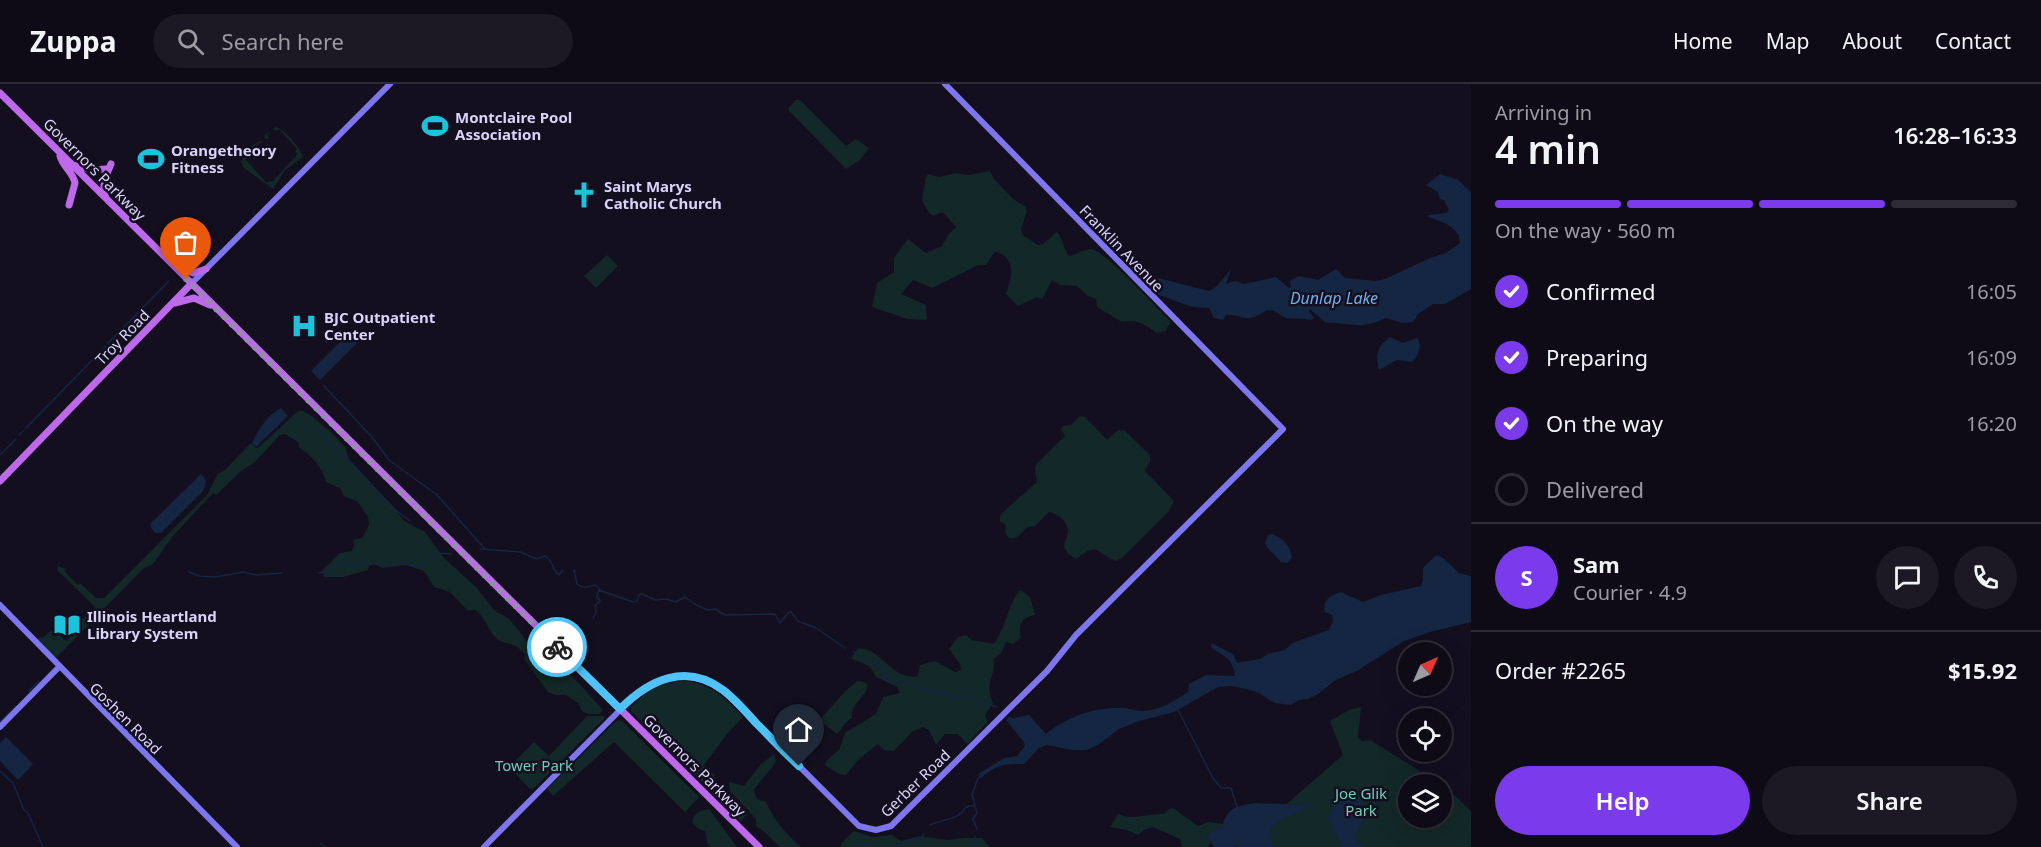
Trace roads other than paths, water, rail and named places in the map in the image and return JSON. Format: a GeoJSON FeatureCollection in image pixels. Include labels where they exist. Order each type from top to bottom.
{"type":"FeatureCollection","features":[{"type":"Feature","properties":{"kind":"main road","name":"Governors Parkway"},"geometry":{"type":"LineString","coordinates":[[0,93],[759,847]]}},
{"type":"Feature","properties":{"kind":"main road"},"geometry":{"type":"LineString","coordinates":[[60,153],[62,163],[75,183],[69,205]]}},
{"type":"Feature","properties":{"kind":"main road"},"geometry":{"type":"LineString","coordinates":[[70,163],[85,169],[109,166],[104,187],[107,201]]}},
{"type":"Feature","properties":{"kind":"main road"},"geometry":{"type":"LineString","coordinates":[[172,265],[193,273],[206,269]]}},
{"type":"Feature","properties":{"kind":"main road","name":"Troy Road"},"geometry":{"type":"LineString","coordinates":[[0,481],[191,284]]}},
{"type":"Feature","properties":{"kind":"main road"},"geometry":{"type":"LineString","coordinates":[[173,304],[194,298],[214,307]]}},
{"type":"Feature","properties":{"kind":"street","name":"Troy Road"},"geometry":{"type":"LineString","coordinates":[[191,284],[390,84]]}},
{"type":"Feature","properties":{"kind":"street","name":"Franklin Avenue"},"geometry":{"type":"LineString","coordinates":[[945,84],[1283,429]]}},
{"type":"Feature","properties":{"kind":"street","name":"Gerber Road"},"geometry":{"type":"LineString","coordinates":[[484,847],[620,709],[644,688],[661,679],[689,677],[711,683],[734,700],[854,822],[867,830],[885,828],[906,812],[1015,704],[1047,671],[1076,635],[1283,429]]}},
{"type":"Feature","properties":{"kind":"street","name":"Goshen Road"},"geometry":{"type":"LineString","coordinates":[[0,605],[237,847]]}},
{"type":"Feature","properties":{"kind":"street"},"geometry":{"type":"LineString","coordinates":[[0,728],[59,667]]}},
{"type":"Feature","properties":{"kind":"water","name":"Dunlap Lake"},"geometry":{"type":"Polygon","coordinates":[[[1440,174],[1458,180],[1471,192],[1471,289],[1445,304],[1433,304],[1418,314],[1413,322],[1402,323],[1386,318],[1364,325],[1326,323],[1310,309],[1314,318],[1312,320],[1286,318],[1277,312],[1267,310],[1250,318],[1226,315],[1223,320],[1214,318],[1209,308],[1192,307],[1154,293],[1129,267],[1131,264],[1146,275],[1209,291],[1216,287],[1231,269],[1226,284],[1235,281],[1244,284],[1276,277],[1289,288],[1291,287],[1290,281],[1299,276],[1318,280],[1336,269],[1345,278],[1376,281],[1385,279],[1446,253],[1460,243],[1453,229],[1428,217],[1446,213],[1449,210],[1444,200],[1440,199],[1438,192],[1426,185],[1440,174]]]}},
{"type":"Feature","properties":{"kind":"water"},"geometry":{"type":"Polygon","coordinates":[[[352,330],[361,339],[320,380],[311,371],[352,330]]]}},
{"type":"Feature","properties":{"kind":"water"},"geometry":{"type":"Polygon","coordinates":[[[1390,337],[1403,343],[1417,338],[1420,344],[1419,350],[1412,362],[1397,360],[1379,370],[1378,351],[1390,337]]]}},
{"type":"Feature","properties":{"kind":"water"},"geometry":{"type":"Polygon","coordinates":[[[281,408],[288,416],[256,447],[252,443],[261,428],[272,414],[281,408]]]}},
{"type":"Feature","properties":{"kind":"water"},"geometry":{"type":"Polygon","coordinates":[[[201,474],[206,481],[204,490],[161,533],[155,533],[150,524],[201,474]]]}},
{"type":"Feature","properties":{"kind":"water"},"geometry":{"type":"Polygon","coordinates":[[[1272,534],[1283,540],[1290,549],[1292,557],[1288,563],[1281,562],[1267,547],[1265,543],[1268,535],[1272,534]]]}},
{"type":"Feature","properties":{"kind":"water"},"geometry":{"type":"Polygon","coordinates":[[[1436,555],[1443,558],[1459,573],[1471,576],[1471,622],[1398,642],[1398,645],[1357,671],[1337,679],[1318,694],[1291,705],[1275,703],[1247,689],[1231,686],[1218,687],[1174,712],[1119,729],[1098,745],[1086,750],[1047,745],[1039,748],[1024,764],[1001,766],[981,778],[978,774],[1004,758],[1017,756],[1025,746],[1006,720],[1009,717],[1029,715],[1046,734],[1071,718],[1089,712],[1108,708],[1148,711],[1160,707],[1188,692],[1189,684],[1206,675],[1235,676],[1230,660],[1211,647],[1212,643],[1234,655],[1237,663],[1260,659],[1268,654],[1285,650],[1292,643],[1329,630],[1333,621],[1332,615],[1325,612],[1324,605],[1330,597],[1341,592],[1363,602],[1381,595],[1421,586],[1423,568],[1436,555]]]}},
{"type":"Feature","properties":{"kind":"water"},"geometry":{"type":"Polygon","coordinates":[[[6,737],[33,764],[18,780],[0,761],[0,743],[6,737]]]}},
{"type":"Feature","properties":{"kind":"water"},"geometry":{"type":"Polygon","coordinates":[[[1349,796],[1358,798],[1365,810],[1365,817],[1356,834],[1357,841],[1363,847],[1342,847],[1328,818],[1334,805],[1349,796]]]}},
{"type":"Feature","properties":{"kind":"water"},"geometry":{"type":"Polygon","coordinates":[[[1254,803],[1306,805],[1299,812],[1282,819],[1270,829],[1273,847],[1237,845],[1214,847],[1207,837],[1212,831],[1222,827],[1227,815],[1233,809],[1254,803]]]}},
{"type":"Feature","properties":{"kind":"waterway"},"geometry":{"type":"LineString","coordinates":[[108,343],[169,281]]}},
{"type":"Feature","properties":{"kind":"waterway"},"geometry":{"type":"LineString","coordinates":[[26,428],[100,352]]}},
{"type":"Feature","properties":{"kind":"waterway"},"geometry":{"type":"LineString","coordinates":[[324,386],[372,437],[389,460],[437,495],[485,549]]}},
{"type":"Feature","properties":{"kind":"waterway"},"geometry":{"type":"LineString","coordinates":[[316,429],[332,448],[344,455],[392,507],[410,521]]}},
{"type":"Feature","properties":{"kind":"waterway"},"geometry":{"type":"LineString","coordinates":[[19,435],[23,431]]}},
{"type":"Feature","properties":{"kind":"waterway"},"geometry":{"type":"LineString","coordinates":[[0,455],[16,439]]}},
{"type":"Feature","properties":{"kind":"waterway"},"geometry":{"type":"LineString","coordinates":[[480,549],[520,552],[537,559],[545,556],[559,575],[563,570]]}},
{"type":"Feature","properties":{"kind":"waterway"},"geometry":{"type":"LineString","coordinates":[[319,573],[327,571],[336,563],[354,565],[400,563],[420,567],[436,553],[451,554]]}},
{"type":"Feature","properties":{"kind":"waterway"},"geometry":{"type":"LineString","coordinates":[[574,570],[577,584],[584,587],[595,585],[600,589]]}},
{"type":"Feature","properties":{"kind":"waterway"},"geometry":{"type":"LineString","coordinates":[[189,572],[199,576],[216,577],[243,572],[256,575],[282,573]]}},
{"type":"Feature","properties":{"kind":"waterway"},"geometry":{"type":"LineString","coordinates":[[593,618],[596,612],[595,606],[600,601],[597,597],[599,590],[633,602],[637,601],[639,595],[642,594],[655,600],[666,599],[676,602],[685,597],[696,605],[708,610],[715,609],[725,615],[775,614],[780,623],[791,612],[798,621],[816,628],[845,648]]}},
{"type":"Feature","properties":{"kind":"waterway"},"geometry":{"type":"LineString","coordinates":[[854,652],[882,669],[885,672],[884,679],[892,684],[899,679],[927,691],[940,692],[953,698],[964,696],[997,707]]}},
{"type":"Feature","properties":{"kind":"waterway"},"geometry":{"type":"LineString","coordinates":[[29,691],[39,681]]}},
{"type":"Feature","properties":{"kind":"waterway"},"geometry":{"type":"LineString","coordinates":[[0,722],[16,706]]}},
{"type":"Feature","properties":{"kind":"waterway"},"geometry":{"type":"LineString","coordinates":[[1178,710],[1213,778],[1221,788],[1231,788],[1237,807]]}},
{"type":"Feature","properties":{"kind":"waterway"},"geometry":{"type":"LineString","coordinates":[[0,771],[13,783],[43,847]]}},
{"type":"Feature","properties":{"kind":"waterway"},"geometry":{"type":"LineString","coordinates":[[977,829],[973,819],[977,813],[972,794],[980,776]]}},
{"type":"Feature","properties":{"kind":"waterway"},"geometry":{"type":"LineString","coordinates":[[1306,805],[1317,807]]}},
{"type":"Feature","properties":{"kind":"waterway"},"geometry":{"type":"LineString","coordinates":[[930,825],[955,817],[965,808],[975,806]]}},
{"type":"Feature","properties":{"kind":"waterway"},"geometry":{"type":"LineString","coordinates":[[896,847],[909,840],[918,841],[924,835]]}},
{"type":"Feature","properties":{"kind":"waterway"},"geometry":{"type":"LineString","coordinates":[[971,847],[975,837]]}},
{"type":"Feature","properties":{"kind":"waterway"},"geometry":{"type":"LineString","coordinates":[[320,843],[325,847]]}},
{"type":"Feature","properties":{"kind":"waterway"},"geometry":{"type":"LineString","coordinates":[[853,847],[858,844],[875,847]]}},
{"type":"Feature","properties":{"kind":"place","name":"Montclaire Pool Association"},"geometry":{"type":"Point","coordinates":[435,126]}},
{"type":"Feature","properties":{"kind":"place","name":"Orangetheory Fitness"},"geometry":{"type":"Point","coordinates":[151,159]}},
{"type":"Feature","properties":{"kind":"place","name":"Saint Marys Catholic Church"},"geometry":{"type":"Point","coordinates":[584,195]}},
{"type":"Feature","properties":{"kind":"place","name":"BJC Outpatient Center"},"geometry":{"type":"Point","coordinates":[304,326]}},
{"type":"Feature","properties":{"kind":"place","name":"Illinois Heartland Library System"},"geometry":{"type":"Point","coordinates":[67,625]}},
{"type":"Feature","properties":{"kind":"park label","name":"Tower Park"},"geometry":{"type":"Point","coordinates":[534,765]}},
{"type":"Feature","properties":{"kind":"park label","name":"Joe Glik Park"},"geometry":{"type":"Point","coordinates":[1361,802]}}]}
